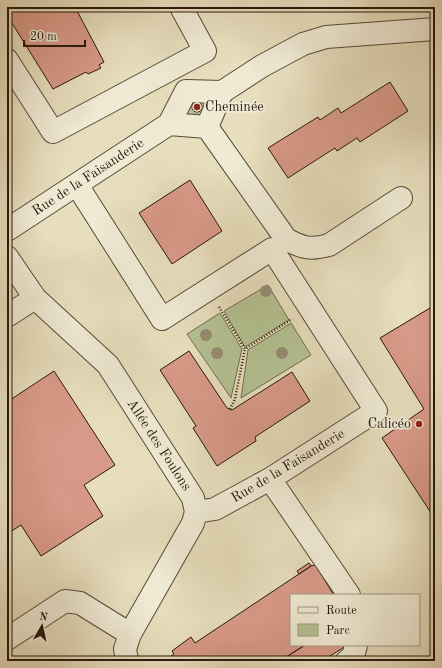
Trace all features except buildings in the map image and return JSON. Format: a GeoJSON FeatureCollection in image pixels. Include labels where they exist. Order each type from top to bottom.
{"type":"FeatureCollection","features":[{"type":"Feature","properties":{"kind":"street"},"geometry":{"type":"LineString","coordinates":[[7,60],[52,132],[205,51],[182,7]]}},
{"type":"Feature","properties":{"kind":"street"},"geometry":{"type":"LineString","coordinates":[[207,127],[222,92],[262,66],[303,44],[326,37],[435,29]]}},
{"type":"Feature","properties":{"kind":"street"},"geometry":{"type":"LineString","coordinates":[[207,127],[169,124],[186,91],[222,92]]}},
{"type":"Feature","properties":{"kind":"street","name":"Rue de la Faisanderie"},"geometry":{"type":"LineString","coordinates":[[7,230],[169,124]]}},
{"type":"Feature","properties":{"kind":"street"},"geometry":{"type":"LineString","coordinates":[[207,127],[279,244],[310,308]]}},
{"type":"Feature","properties":{"kind":"street"},"geometry":{"type":"LineString","coordinates":[[77,185],[162,319],[279,244],[316,248],[329,245],[402,198]]}},
{"type":"Feature","properties":{"kind":"street","name":"Allée des Foulons"},"geometry":{"type":"LineString","coordinates":[[7,257],[35,298],[108,365],[193,498],[196,512]]}},
{"type":"Feature","properties":{"kind":"street"},"geometry":{"type":"LineString","coordinates":[[7,316],[35,298]]}},
{"type":"Feature","properties":{"kind":"street","name":"Rue de la Faisanderie"},"geometry":{"type":"LineString","coordinates":[[196,512],[215,509],[270,479],[376,411],[310,308]]}},
{"type":"Feature","properties":{"kind":"street"},"geometry":{"type":"LineString","coordinates":[[270,479],[349,594]]}},
{"type":"Feature","properties":{"kind":"street"},"geometry":{"type":"LineString","coordinates":[[127,661],[125,649],[130,634],[193,523],[196,512]]}},
{"type":"Feature","properties":{"kind":"street"},"geometry":{"type":"LineString","coordinates":[[7,639],[65,601],[80,603],[130,634]]}},
{"type":"Feature","properties":{"kind":"street"},"geometry":{"type":"LineString","coordinates":[[347,661],[353,657],[356,646]]}},
{"type":"Feature","properties":{"kind":"path"},"geometry":{"type":"LineString","coordinates":[[208,290],[245,349],[235,399],[230,409]]}},
{"type":"Feature","properties":{"kind":"path"},"geometry":{"type":"LineString","coordinates":[[245,349],[310,308]]}},
{"type":"Feature","properties":{"kind":"green space"},"geometry":{"type":"Polygon","coordinates":[[[195,98],[207,100],[204,114],[197,117],[187,115],[185,112],[195,98]]]}},
{"type":"Feature","properties":{"kind":"green space"},"geometry":{"type":"Polygon","coordinates":[[[268,285],[289,320],[245,347],[224,311],[268,285]]]}},
{"type":"Feature","properties":{"kind":"green space"},"geometry":{"type":"Polygon","coordinates":[[[220,313],[242,349],[231,398],[187,334],[220,313]]]}},
{"type":"Feature","properties":{"kind":"green space"},"geometry":{"type":"Polygon","coordinates":[[[291,323],[311,355],[241,398],[248,350],[291,323]]]}},
{"type":"Feature","properties":{"kind":"place","name":"Cheminée"},"geometry":{"type":"Point","coordinates":[197,107]}},
{"type":"Feature","properties":{"kind":"place","name":"Calicéo"},"geometry":{"type":"Point","coordinates":[419,424]}}]}
